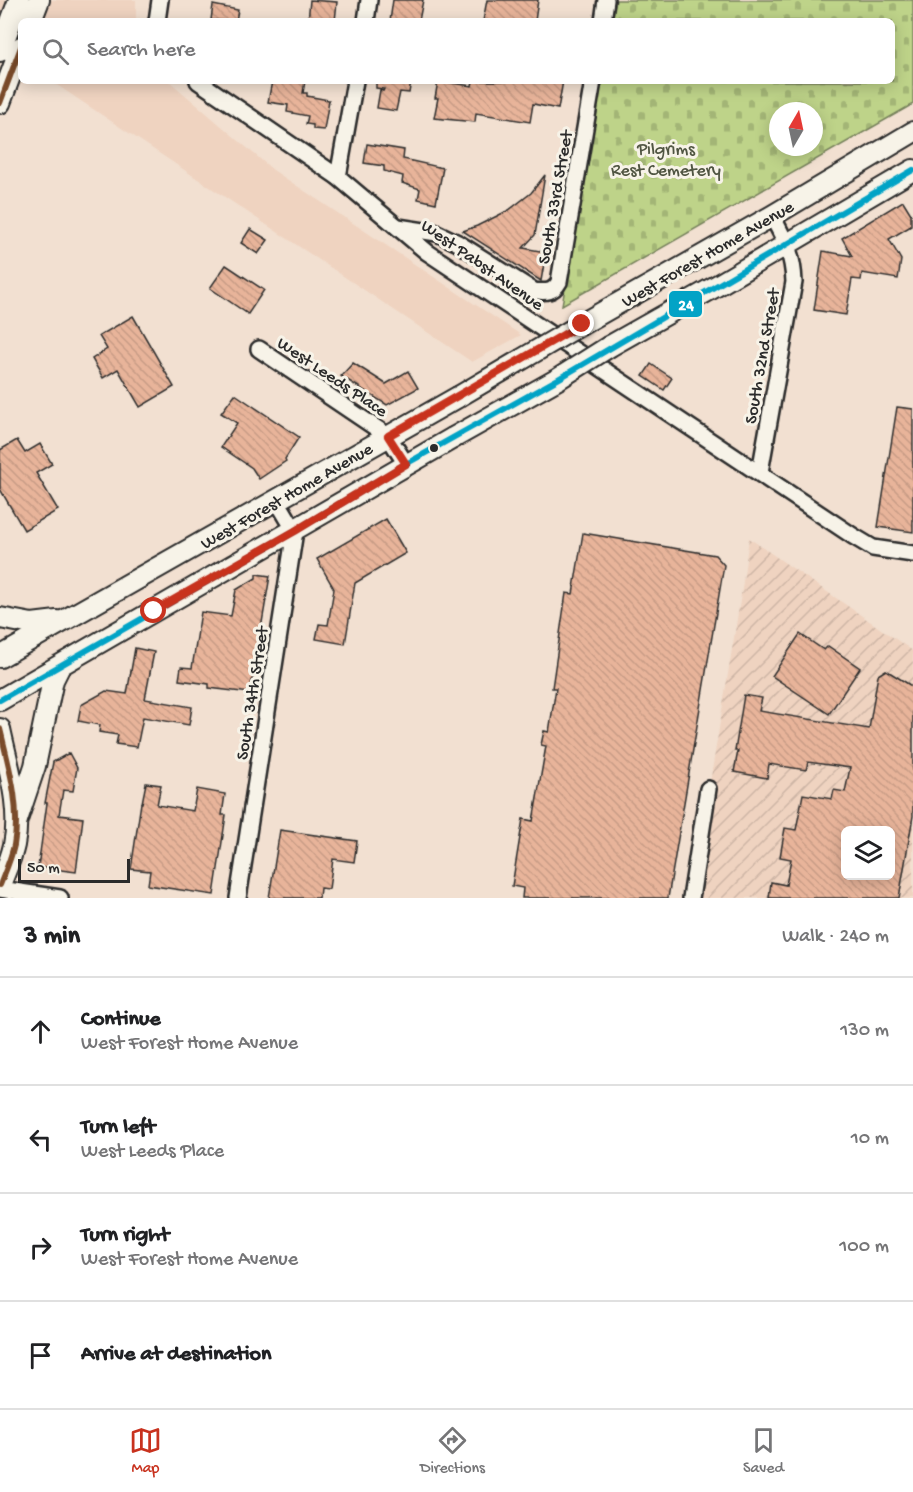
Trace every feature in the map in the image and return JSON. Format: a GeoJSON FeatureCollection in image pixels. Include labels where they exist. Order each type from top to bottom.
{"type":"FeatureCollection","features":[{"type":"Feature","properties":{"kind":"main road"},"geometry":{"type":"LineString","coordinates":[[0,51],[19,0]]}},
{"type":"Feature","properties":{"kind":"main road"},"geometry":{"type":"LineString","coordinates":[[32,18],[39,0]]}},
{"type":"Feature","properties":{"kind":"main road"},"geometry":{"type":"LineString","coordinates":[[0,103],[18,55]]}},
{"type":"Feature","properties":{"kind":"main road","name":"West Forest Home Avenue"},"geometry":{"type":"LineString","coordinates":[[0,657],[458,397],[913,132]]}},
{"type":"Feature","properties":{"kind":"main road","name":"West Forest Home Avenue"},"geometry":{"type":"LineString","coordinates":[[0,700],[295,531],[406,464],[558,379],[610,346],[913,170]]}},
{"type":"Feature","properties":{"kind":"main road"},"geometry":{"type":"LineString","coordinates":[[0,618],[32,624],[66,621]]}},
{"type":"Feature","properties":{"kind":"main road"},"geometry":{"type":"LineString","coordinates":[[0,887],[14,846],[17,820],[34,766],[53,680],[60,666]]}},
{"type":"Feature","properties":{"kind":"main road"},"geometry":{"type":"LineString","coordinates":[[0,729],[13,787],[17,820]]}},
{"type":"Feature","properties":{"kind":"street"},"geometry":{"type":"LineString","coordinates":[[157,18],[160,0]]}},
{"type":"Feature","properties":{"kind":"street"},"geometry":{"type":"LineString","coordinates":[[366,18],[369,0]]}},
{"type":"Feature","properties":{"kind":"street"},"geometry":{"type":"LineString","coordinates":[[603,18],[606,0]]}},
{"type":"Feature","properties":{"kind":"street","name":"West Pabst Avenue"},"geometry":{"type":"LineString","coordinates":[[202,84],[338,177],[427,252],[873,549],[913,554]]}},
{"type":"Feature","properties":{"kind":"street"},"geometry":{"type":"LineString","coordinates":[[338,177],[354,84]]}},
{"type":"Feature","properties":{"kind":"street","name":"South 33rd Street"},"geometry":{"type":"LineString","coordinates":[[398,227],[437,233],[458,243],[534,291],[547,292],[555,289],[559,282],[592,84]]}},
{"type":"Feature","properties":{"kind":"street","name":"South 32nd Street"},"geometry":{"type":"LineString","coordinates":[[760,472],[794,282],[792,257],[772,216]]}},
{"type":"Feature","properties":{"kind":"street","name":"West Leeds Place"},"geometry":{"type":"LineString","coordinates":[[259,349],[388,436],[406,464]]}},
{"type":"Feature","properties":{"kind":"street"},"geometry":{"type":"LineString","coordinates":[[276,499],[295,531]]}},
{"type":"Feature","properties":{"kind":"street","name":"South 34th Street"},"geometry":{"type":"LineString","coordinates":[[238,898],[295,531]]}},
{"type":"Feature","properties":{"kind":"street"},"geometry":{"type":"LineString","coordinates":[[691,898],[708,789]]}},
{"type":"Feature","properties":{"kind":"street"},"geometry":{"type":"LineString","coordinates":[[0,887],[60,898]]}},
{"type":"Feature","properties":{"kind":"shaded area"},"geometry":{"type":"Polygon","coordinates":[[[0,0],[136,0],[136,18],[18,18],[18,59],[0,47],[0,0]]]}},
{"type":"Feature","properties":{"kind":"shaded area"},"geometry":{"type":"Polygon","coordinates":[[[55,84],[173,84],[273,170],[521,335],[472,362],[55,84]]]}},
{"type":"Feature","properties":{"kind":"shaded area"},"geometry":{"type":"Polygon","coordinates":[[[749,538],[913,651],[913,898],[691,898],[749,538]]]}},
{"type":"Feature","properties":{"kind":"green space","name":"Pilgrims Rest Cemetery"},"geometry":{"type":"Polygon","coordinates":[[[616,0],[913,0],[913,104],[823,156],[823,102],[769,102],[769,156],[822,156],[562,305],[601,84],[895,84],[895,18],[613,18],[616,0]]]}},
{"type":"Feature","properties":{"kind":"building"},"geometry":{"type":"Polygon","coordinates":[[[310,0],[337,2],[335,18],[308,18],[310,0]]]}},
{"type":"Feature","properties":{"kind":"building"},"geometry":{"type":"Polygon","coordinates":[[[393,0],[423,0],[420,18],[390,18],[393,0]]]}},
{"type":"Feature","properties":{"kind":"building"},"geometry":{"type":"Polygon","coordinates":[[[487,0],[538,0],[535,18],[484,18],[487,0]]]}},
{"type":"Feature","properties":{"kind":"building"},"geometry":{"type":"Polygon","coordinates":[[[213,5],[238,10],[237,18],[211,18],[213,5]]]}},
{"type":"Feature","properties":{"kind":"building"},"geometry":{"type":"Polygon","coordinates":[[[271,84],[304,84],[303,93],[307,93],[307,96],[329,100],[324,130],[313,129],[313,125],[306,124],[308,116],[287,112],[288,105],[268,102],[271,84]]]}},
{"type":"Feature","properties":{"kind":"building"},"geometry":{"type":"Polygon","coordinates":[[[376,84],[410,84],[409,93],[400,92],[396,111],[377,108],[380,90],[384,89],[376,88],[376,84]]]}},
{"type":"Feature","properties":{"kind":"building"},"geometry":{"type":"Polygon","coordinates":[[[437,84],[472,86],[472,84],[562,84],[558,109],[533,104],[530,122],[476,113],[475,122],[434,118],[438,98],[435,98],[437,84]]]}},
{"type":"Feature","properties":{"kind":"building"},"geometry":{"type":"Polygon","coordinates":[[[367,144],[404,150],[403,159],[443,168],[436,203],[418,199],[420,189],[402,183],[403,176],[384,171],[384,166],[364,163],[367,144]]]}},
{"type":"Feature","properties":{"kind":"building"},"geometry":{"type":"Polygon","coordinates":[[[545,175],[535,235],[523,248],[546,252],[541,281],[463,231],[509,210],[531,193],[545,175]]]}},
{"type":"Feature","properties":{"kind":"building"},"geometry":{"type":"Polygon","coordinates":[[[903,201],[911,214],[911,226],[889,239],[901,260],[898,279],[862,273],[861,280],[852,279],[846,315],[814,310],[823,251],[852,256],[842,238],[903,201]]]}},
{"type":"Feature","properties":{"kind":"building"},"geometry":{"type":"Polygon","coordinates":[[[250,229],[268,240],[258,254],[241,243],[250,229]]]}},
{"type":"Feature","properties":{"kind":"building"},"geometry":{"type":"Polygon","coordinates":[[[226,265],[264,290],[248,314],[210,288],[226,265]]]}},
{"type":"Feature","properties":{"kind":"building"},"geometry":{"type":"Polygon","coordinates":[[[133,316],[174,387],[140,407],[118,369],[103,378],[92,359],[107,349],[99,336],[133,316]]]}},
{"type":"Feature","properties":{"kind":"building"},"geometry":{"type":"Polygon","coordinates":[[[353,363],[386,384],[408,371],[418,388],[387,405],[341,376],[353,363]]]}},
{"type":"Feature","properties":{"kind":"building"},"geometry":{"type":"Polygon","coordinates":[[[651,364],[672,378],[664,390],[643,376],[651,364]]]}},
{"type":"Feature","properties":{"kind":"building"},"geometry":{"type":"Polygon","coordinates":[[[235,394],[299,437],[285,459],[286,461],[259,479],[252,468],[221,447],[237,423],[221,413],[235,394]]]}},
{"type":"Feature","properties":{"kind":"building"},"geometry":{"type":"Polygon","coordinates":[[[897,407],[913,409],[913,532],[878,527],[897,407]]]}},
{"type":"Feature","properties":{"kind":"building"},"geometry":{"type":"Polygon","coordinates":[[[17,440],[25,453],[40,444],[52,464],[36,473],[58,510],[24,530],[0,489],[0,450],[17,440]]]}},
{"type":"Feature","properties":{"kind":"building"},"geometry":{"type":"Polygon","coordinates":[[[386,519],[406,553],[355,583],[345,644],[316,639],[319,624],[328,625],[334,589],[317,559],[386,519]]]}},
{"type":"Feature","properties":{"kind":"building"},"geometry":{"type":"Polygon","coordinates":[[[583,533],[715,555],[724,565],[668,898],[522,898],[523,888],[512,886],[523,819],[533,821],[546,746],[541,745],[544,731],[549,732],[556,688],[552,688],[566,593],[573,594],[583,533]]]}},
{"type":"Feature","properties":{"kind":"building"},"geometry":{"type":"Polygon","coordinates":[[[256,574],[270,576],[250,693],[209,688],[209,684],[179,680],[181,667],[192,668],[201,612],[231,616],[236,590],[256,578],[256,574]]]}},
{"type":"Feature","properties":{"kind":"building"},"geometry":{"type":"Polygon","coordinates":[[[800,634],[824,650],[828,646],[860,668],[829,714],[772,676],[800,634]]]}},
{"type":"Feature","properties":{"kind":"building"},"geometry":{"type":"Polygon","coordinates":[[[135,648],[154,652],[145,699],[192,707],[189,725],[143,717],[137,747],[116,744],[118,735],[99,732],[100,725],[78,721],[81,705],[106,691],[127,694],[135,648]]]}},
{"type":"Feature","properties":{"kind":"building"},"geometry":{"type":"Polygon","coordinates":[[[886,670],[913,687],[913,816],[899,898],[769,898],[771,882],[786,885],[791,859],[780,857],[785,828],[796,830],[803,794],[832,799],[834,790],[845,792],[850,768],[808,762],[806,770],[769,764],[767,778],[734,772],[744,695],[762,698],[759,711],[869,729],[878,675],[886,670]]]}},
{"type":"Feature","properties":{"kind":"building"},"geometry":{"type":"Polygon","coordinates":[[[69,753],[77,768],[73,791],[63,790],[59,815],[83,818],[76,872],[38,867],[47,803],[45,803],[53,762],[69,753]]]}},
{"type":"Feature","properties":{"kind":"building"},"geometry":{"type":"Polygon","coordinates":[[[146,783],[161,785],[157,805],[193,811],[197,789],[225,794],[222,815],[226,815],[214,895],[148,885],[150,871],[131,869],[146,783]]]}},
{"type":"Feature","properties":{"kind":"building"},"geometry":{"type":"Polygon","coordinates":[[[280,830],[357,841],[354,862],[333,859],[329,889],[320,888],[319,898],[269,898],[280,830]]]}},
{"type":"Feature","properties":{"kind":"transit line"},"geometry":{"type":"LineString","coordinates":[[0,103],[18,55]]}},
{"type":"Feature","properties":{"kind":"transit line","name":"24"},"geometry":{"type":"LineString","coordinates":[[0,700],[295,531],[406,464],[558,379],[913,170]]}},
{"type":"Feature","properties":{"kind":"transit line"},"geometry":{"type":"LineString","coordinates":[[0,729],[13,787],[16,816],[14,845],[0,885]]}},
{"type":"Feature","properties":{"kind":"route"},"geometry":{"type":"LineString","coordinates":[[154,611],[295,531],[406,464],[388,436],[582,324]]}}]}
